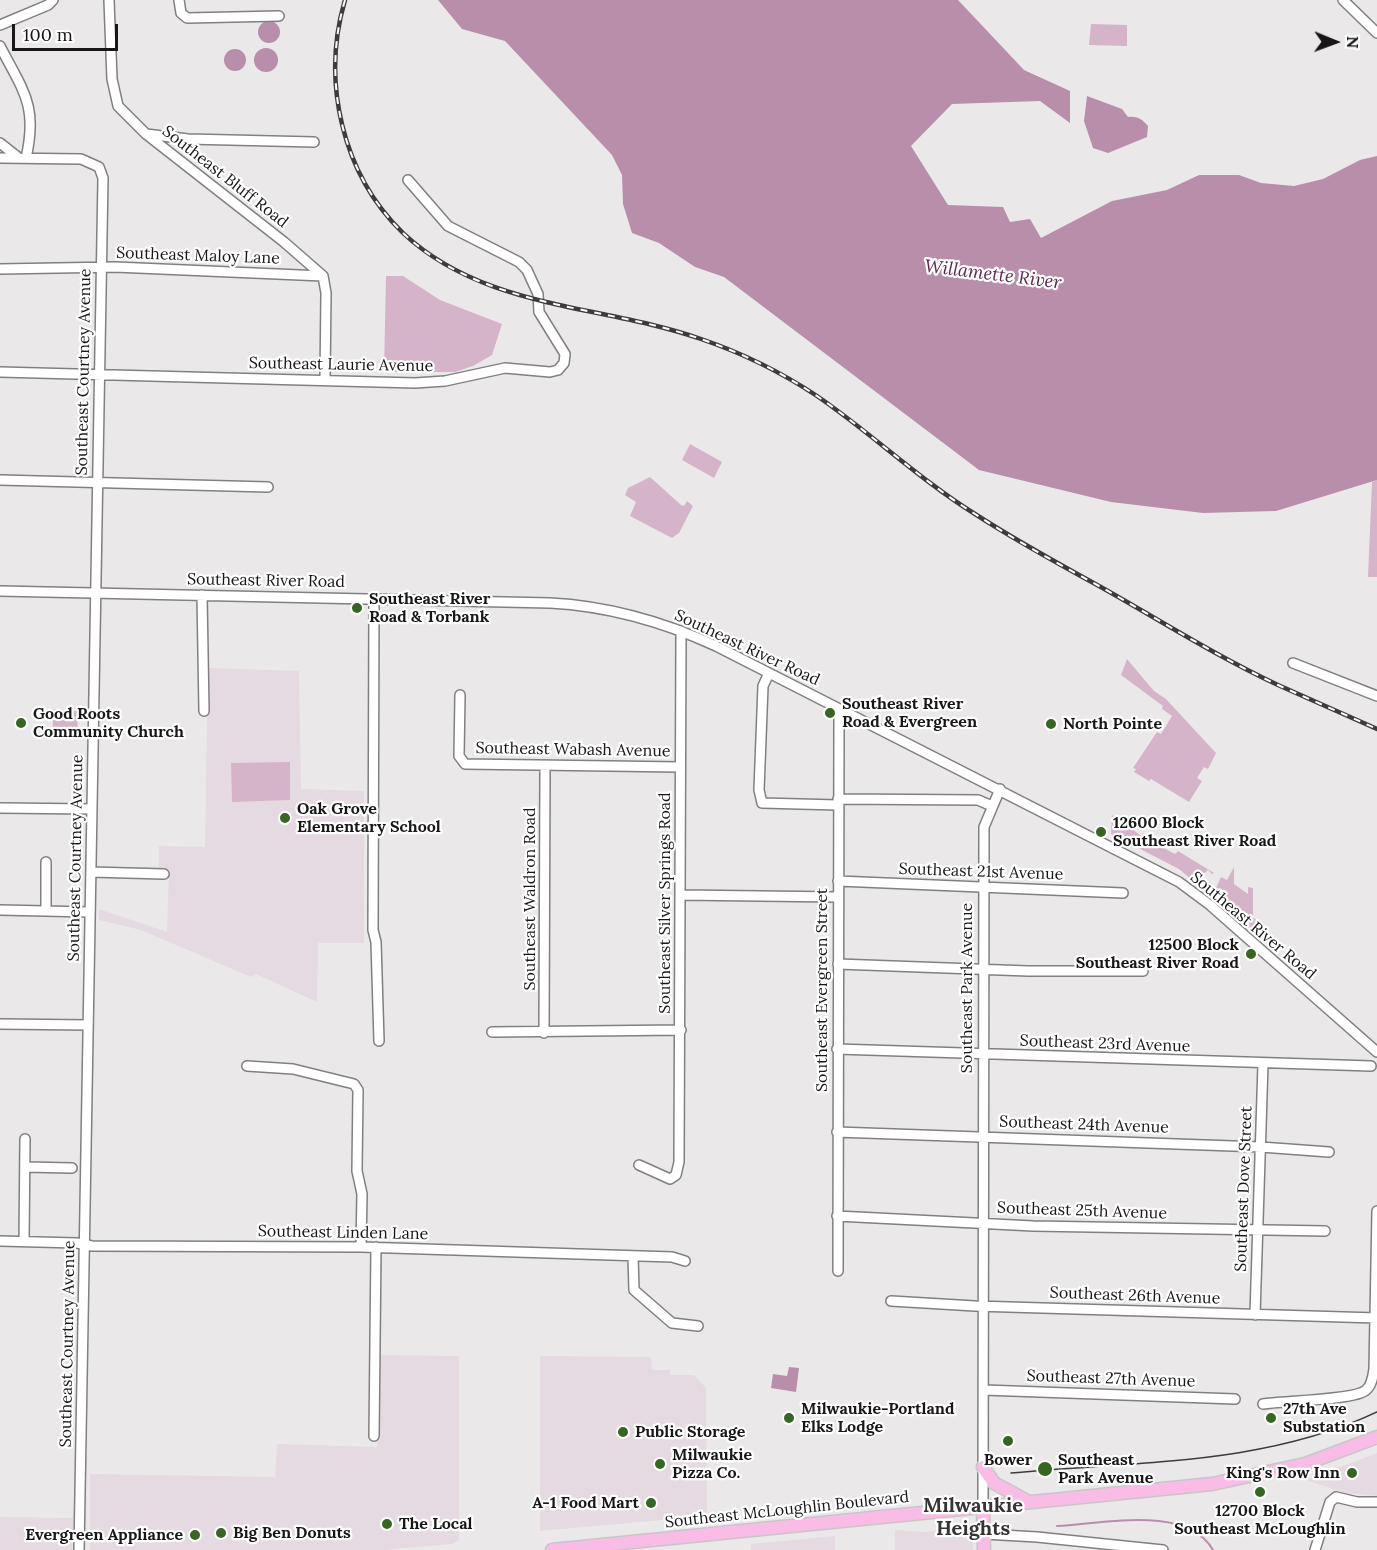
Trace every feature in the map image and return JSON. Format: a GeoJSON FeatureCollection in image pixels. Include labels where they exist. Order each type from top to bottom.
{"type":"FeatureCollection","features":[{"type":"Feature","properties":{"kind":"main road","name":"Southeast McLoughlin Boulevard"},"geometry":{"type":"LineString","coordinates":[[552,1550],[1178,1488],[1242,1479],[1311,1462],[1377,1437]]}},
{"type":"Feature","properties":{"kind":"main road"},"geometry":{"type":"LineString","coordinates":[[983,1467],[996,1484],[1030,1502]]}},
{"type":"Feature","properties":{"kind":"main road","name":"Southeast Park Avenue"},"geometry":{"type":"LineString","coordinates":[[983,1507],[984,1550]]}},
{"type":"Feature","properties":{"kind":"street"},"geometry":{"type":"LineString","coordinates":[[0,26],[48,5],[53,0]]}},
{"type":"Feature","properties":{"kind":"street","name":"Southeast Bluff Road"},"geometry":{"type":"LineString","coordinates":[[109,0],[114,96],[127,117],[323,276]]}},
{"type":"Feature","properties":{"kind":"street"},"geometry":{"type":"LineString","coordinates":[[179,0],[181,13],[188,18],[279,16]]}},
{"type":"Feature","properties":{"kind":"street"},"geometry":{"type":"LineString","coordinates":[[1343,0],[1377,33]]}},
{"type":"Feature","properties":{"kind":"street"},"geometry":{"type":"LineString","coordinates":[[0,46],[28,102],[32,131],[23,158]]}},
{"type":"Feature","properties":{"kind":"street"},"geometry":{"type":"LineString","coordinates":[[146,134],[232,141],[314,142]]}},
{"type":"Feature","properties":{"kind":"street"},"geometry":{"type":"LineString","coordinates":[[0,143],[23,158]]}},
{"type":"Feature","properties":{"kind":"street"},"geometry":{"type":"LineString","coordinates":[[0,158],[23,158]]}},
{"type":"Feature","properties":{"kind":"street","name":"Southeast Courtney Avenue"},"geometry":{"type":"LineString","coordinates":[[23,158],[81,159],[99,167],[103,178],[91,872],[86,911],[88,1024],[80,1550]]}},
{"type":"Feature","properties":{"kind":"street","name":"Southeast Laurie Avenue"},"geometry":{"type":"LineString","coordinates":[[0,372],[433,382],[505,368],[550,372],[558,370],[564,363],[562,348],[539,312],[538,294],[527,270],[519,262],[448,226],[408,180]]}},
{"type":"Feature","properties":{"kind":"street","name":"Southeast Maloy Lane"},"geometry":{"type":"LineString","coordinates":[[0,269],[101,268],[323,276]]}},
{"type":"Feature","properties":{"kind":"street"},"geometry":{"type":"LineString","coordinates":[[323,276],[326,293],[325,380]]}},
{"type":"Feature","properties":{"kind":"street"},"geometry":{"type":"LineString","coordinates":[[0,480],[268,487]]}},
{"type":"Feature","properties":{"kind":"street","name":"Southeast River Road"},"geometry":{"type":"LineString","coordinates":[[0,591],[562,603],[623,613],[681,631],[1000,789],[1189,889],[1377,1052]]}},
{"type":"Feature","properties":{"kind":"street"},"geometry":{"type":"LineString","coordinates":[[202,595],[204,711]]}},
{"type":"Feature","properties":{"kind":"street"},"geometry":{"type":"LineString","coordinates":[[374,598],[373,930],[376,942],[379,1041]]}},
{"type":"Feature","properties":{"kind":"street","name":"Southeast Silver Springs Road"},"geometry":{"type":"LineString","coordinates":[[639,1165],[668,1178],[676,1175],[679,1162],[681,631]]}},
{"type":"Feature","properties":{"kind":"street"},"geometry":{"type":"LineString","coordinates":[[1293,663],[1377,696]]}},
{"type":"Feature","properties":{"kind":"street"},"geometry":{"type":"LineString","coordinates":[[769,673],[763,686],[759,790],[762,802],[978,800],[992,806]]}},
{"type":"Feature","properties":{"kind":"street","name":"Southeast Wabash Avenue"},"geometry":{"type":"LineString","coordinates":[[460,695],[459,756],[465,764],[680,767]]}},
{"type":"Feature","properties":{"kind":"street","name":"Southeast Evergreen Street"},"geometry":{"type":"LineString","coordinates":[[838,1271],[838,802],[839,718],[843,710]]}},
{"type":"Feature","properties":{"kind":"street","name":"Southeast Waldron Road"},"geometry":{"type":"LineString","coordinates":[[544,1033],[545,766]]}},
{"type":"Feature","properties":{"kind":"street","name":"Southeast Park Avenue"},"geometry":{"type":"LineString","coordinates":[[983,1507],[984,827],[1000,789]]}},
{"type":"Feature","properties":{"kind":"street"},"geometry":{"type":"LineString","coordinates":[[0,808],[92,809]]}},
{"type":"Feature","properties":{"kind":"street"},"geometry":{"type":"LineString","coordinates":[[45,911],[46,862]]}},
{"type":"Feature","properties":{"kind":"street"},"geometry":{"type":"LineString","coordinates":[[91,872],[164,874]]}},
{"type":"Feature","properties":{"kind":"street","name":"Southeast 21st Avenue"},"geometry":{"type":"LineString","coordinates":[[838,881],[1123,893]]}},
{"type":"Feature","properties":{"kind":"street"},"geometry":{"type":"LineString","coordinates":[[681,895],[838,897]]}},
{"type":"Feature","properties":{"kind":"street"},"geometry":{"type":"LineString","coordinates":[[0,910],[86,911]]}},
{"type":"Feature","properties":{"kind":"street"},"geometry":{"type":"LineString","coordinates":[[837,964],[984,970],[1143,971]]}},
{"type":"Feature","properties":{"kind":"street"},"geometry":{"type":"LineString","coordinates":[[0,1024],[88,1024]]}},
{"type":"Feature","properties":{"kind":"street"},"geometry":{"type":"LineString","coordinates":[[492,1032],[681,1030]]}},
{"type":"Feature","properties":{"kind":"street","name":"Southeast 23rd Avenue"},"geometry":{"type":"LineString","coordinates":[[837,1049],[1374,1068]]}},
{"type":"Feature","properties":{"kind":"street"},"geometry":{"type":"LineString","coordinates":[[1374,1068],[1377,1052]]}},
{"type":"Feature","properties":{"kind":"street","name":"Southeast Dove Street"},"geometry":{"type":"LineString","coordinates":[[1255,1315],[1263,1064]]}},
{"type":"Feature","properties":{"kind":"street"},"geometry":{"type":"LineString","coordinates":[[247,1066],[293,1069],[354,1084],[358,1090],[357,1171],[362,1194],[361,1247]]}},
{"type":"Feature","properties":{"kind":"street","name":"Southeast 24th Avenue"},"geometry":{"type":"LineString","coordinates":[[837,1132],[1261,1147],[1329,1152]]}},
{"type":"Feature","properties":{"kind":"street"},"geometry":{"type":"LineString","coordinates":[[24,1241],[25,1138]]}},
{"type":"Feature","properties":{"kind":"street"},"geometry":{"type":"LineString","coordinates":[[25,1167],[72,1168]]}},
{"type":"Feature","properties":{"kind":"street"},"geometry":{"type":"LineString","coordinates":[[1263,1404],[1303,1398],[1349,1397],[1366,1391],[1373,1375],[1377,1211]]}},
{"type":"Feature","properties":{"kind":"street","name":"Southeast 25th Avenue"},"geometry":{"type":"LineString","coordinates":[[837,1216],[1258,1231],[1325,1231]]}},
{"type":"Feature","properties":{"kind":"street","name":"Southeast Linden Lane"},"geometry":{"type":"LineString","coordinates":[[0,1241],[376,1247],[672,1257],[685,1261]]}},
{"type":"Feature","properties":{"kind":"street"},"geometry":{"type":"LineString","coordinates":[[374,1436],[376,1247]]}},
{"type":"Feature","properties":{"kind":"street"},"geometry":{"type":"LineString","coordinates":[[633,1256],[634,1290],[672,1323],[698,1326]]}},
{"type":"Feature","properties":{"kind":"street","name":"Southeast 26th Avenue"},"geometry":{"type":"LineString","coordinates":[[891,1301],[1375,1318]]}},
{"type":"Feature","properties":{"kind":"street","name":"Southeast 27th Avenue"},"geometry":{"type":"LineString","coordinates":[[984,1389],[1235,1399]]}},
{"type":"Feature","properties":{"kind":"street"},"geometry":{"type":"LineString","coordinates":[[1315,1550],[1330,1502],[1336,1497],[1377,1502]]}},
{"type":"Feature","properties":{"kind":"street"},"geometry":{"type":"LineString","coordinates":[[984,1534],[1163,1550]]}},
{"type":"Feature","properties":{"kind":"shaded area"},"geometry":{"type":"Polygon","coordinates":[[[1091,24],[1127,25],[1127,46],[1089,45],[1091,24]]]}},
{"type":"Feature","properties":{"kind":"shaded area"},"geometry":{"type":"Polygon","coordinates":[[[386,276],[403,276],[440,300],[502,324],[492,355],[473,366],[455,372],[384,372],[386,276]]]}},
{"type":"Feature","properties":{"kind":"shaded area"},"geometry":{"type":"Polygon","coordinates":[[[690,444],[722,462],[714,478],[682,460],[690,444]]]}},
{"type":"Feature","properties":{"kind":"shaded area"},"geometry":{"type":"Polygon","coordinates":[[[650,477],[681,505],[684,506],[687,501],[693,506],[679,533],[672,538],[630,516],[636,502],[625,495],[628,488],[650,477]]]}},
{"type":"Feature","properties":{"kind":"shaded area"},"geometry":{"type":"Polygon","coordinates":[[[1377,480],[1377,577],[1368,577],[1372,482],[1377,480]]]}},
{"type":"Feature","properties":{"kind":"shaded area"},"geometry":{"type":"Polygon","coordinates":[[[1127,659],[1154,691],[1166,699],[1216,753],[1208,769],[1204,767],[1197,778],[1202,781],[1189,802],[1151,779],[1149,781],[1134,772],[1136,769],[1133,768],[1157,732],[1161,734],[1172,716],[1162,709],[1163,706],[1121,675],[1127,659]]]}},
{"type":"Feature","properties":{"kind":"shaded area","name":"Oak Grove Elementary School"},"geometry":{"type":"Polygon","coordinates":[[[208,668],[299,671],[301,789],[364,791],[364,943],[318,943],[317,1002],[256,974],[251,977],[141,930],[99,920],[99,909],[167,932],[169,870],[159,869],[159,846],[205,847],[208,668]]]}},
{"type":"Feature","properties":{"kind":"shaded area"},"geometry":{"type":"Polygon","coordinates":[[[54,709],[77,711],[78,736],[69,736],[66,740],[65,736],[52,735],[54,709]]]}},
{"type":"Feature","properties":{"kind":"shaded area"},"geometry":{"type":"Polygon","coordinates":[[[290,762],[290,800],[232,802],[231,763],[290,762]]]}},
{"type":"Feature","properties":{"kind":"shaded area"},"geometry":{"type":"Polygon","coordinates":[[[1112,815],[1146,839],[1175,854],[1178,851],[1214,873],[1208,870],[1201,876],[1205,883],[1199,886],[1179,869],[1111,834],[1112,815]]]}},
{"type":"Feature","properties":{"kind":"shaded area"},"geometry":{"type":"Polygon","coordinates":[[[1234,867],[1234,884],[1248,894],[1248,887],[1253,888],[1253,918],[1259,921],[1255,933],[1215,899],[1216,888],[1221,877],[1227,880],[1234,867]]]}},
{"type":"Feature","properties":{"kind":"shaded area"},"geometry":{"type":"Polygon","coordinates":[[[379,1355],[459,1356],[459,1540],[452,1544],[384,1550],[90,1550],[90,1474],[275,1477],[277,1444],[377,1447],[379,1355]]]}},
{"type":"Feature","properties":{"kind":"shaded area"},"geometry":{"type":"Polygon","coordinates":[[[540,1356],[651,1357],[652,1370],[670,1370],[670,1375],[694,1375],[706,1388],[707,1516],[540,1531],[540,1356]]]}},
{"type":"Feature","properties":{"kind":"shaded area","name":"King's Row Inn"},"geometry":{"type":"Polygon","coordinates":[[[1377,1453],[1377,1496],[1346,1493],[1306,1480],[1377,1453]]]}},
{"type":"Feature","properties":{"kind":"shaded area"},"geometry":{"type":"Polygon","coordinates":[[[0,1517],[73,1518],[72,1550],[0,1550],[0,1517]]]}},
{"type":"Feature","properties":{"kind":"shaded area"},"geometry":{"type":"Polygon","coordinates":[[[965,1528],[973,1532],[973,1550],[895,1550],[895,1530],[924,1532],[965,1528]]]}},
{"type":"Feature","properties":{"kind":"shaded area"},"geometry":{"type":"Polygon","coordinates":[[[835,1536],[835,1550],[751,1550],[751,1544],[835,1536]]]}},
{"type":"Feature","properties":{"kind":"water","name":"Willamette River"},"geometry":{"type":"Polygon","coordinates":[[[438,0],[958,0],[1024,70],[1070,91],[1070,123],[1040,101],[952,104],[911,146],[948,205],[1003,207],[1010,222],[1030,219],[1041,238],[1112,201],[1167,190],[1199,175],[1239,175],[1261,183],[1294,186],[1323,179],[1360,160],[1377,156],[1377,480],[1276,511],[1203,513],[1111,502],[979,470],[724,277],[695,267],[659,243],[632,233],[623,204],[622,175],[612,155],[505,41],[462,29],[438,0]]]}},
{"type":"Feature","properties":{"kind":"water"},"geometry":{"type":"Polygon","coordinates":[[[269,21],[277,24],[280,32],[277,40],[269,43],[261,40],[258,32],[261,24],[269,21]]]}},
{"type":"Feature","properties":{"kind":"water"},"geometry":{"type":"Polygon","coordinates":[[[266,48],[274,52],[278,60],[274,68],[266,72],[258,68],[254,60],[258,52],[266,48]]]}},
{"type":"Feature","properties":{"kind":"water"},"geometry":{"type":"Polygon","coordinates":[[[235,49],[243,52],[246,60],[243,68],[235,71],[227,68],[224,60],[227,52],[235,49]]]}},
{"type":"Feature","properties":{"kind":"water"},"geometry":{"type":"Polygon","coordinates":[[[1087,96],[1122,109],[1128,117],[1141,120],[1148,126],[1147,137],[1108,153],[1093,148],[1084,121],[1087,96]]]}},
{"type":"Feature","properties":{"kind":"water"},"geometry":{"type":"Polygon","coordinates":[[[789,1367],[799,1368],[796,1392],[771,1388],[773,1374],[787,1376],[789,1367]]]}},
{"type":"Feature","properties":{"kind":"waterway"},"geometry":{"type":"LineString","coordinates":[[1057,1526],[1142,1520],[1164,1522],[1184,1527],[1201,1536],[1213,1550]]}},
{"type":"Feature","properties":{"kind":"tram line"},"geometry":{"type":"LineString","coordinates":[[1011,1473],[1151,1463],[1244,1452],[1289,1443],[1334,1430],[1377,1412]]}},
{"type":"Feature","properties":{"kind":"railway"},"geometry":{"type":"LineString","coordinates":[[345,0],[338,31],[335,62],[342,125],[352,155],[365,183],[382,209],[403,233],[435,258],[470,277],[507,291],[545,302],[663,328],[716,344],[761,364],[817,396],[954,500],[990,524],[1232,662],[1377,729]]}},
{"type":"Feature","properties":{"kind":"place","name":"Southeast River Road & Torbank"},"geometry":{"type":"Point","coordinates":[357,608]}},
{"type":"Feature","properties":{"kind":"place","name":"Southeast River Road & Evergreen"},"geometry":{"type":"Point","coordinates":[830,713]}},
{"type":"Feature","properties":{"kind":"place","name":"Good Roots Community Church"},"geometry":{"type":"Point","coordinates":[21,723]}},
{"type":"Feature","properties":{"kind":"place","name":"North Pointe"},"geometry":{"type":"Point","coordinates":[1051,724]}},
{"type":"Feature","properties":{"kind":"place","name":"Oak Grove Elementary School"},"geometry":{"type":"Point","coordinates":[285,818]}},
{"type":"Feature","properties":{"kind":"place","name":"12600 Block Southeast River Road"},"geometry":{"type":"Point","coordinates":[1101,832]}},
{"type":"Feature","properties":{"kind":"place","name":"12500 Block Southeast River Road"},"geometry":{"type":"Point","coordinates":[1251,954]}},
{"type":"Feature","properties":{"kind":"place","name":"Milwaukie-Portland Elks Lodge"},"geometry":{"type":"Point","coordinates":[789,1418]}},
{"type":"Feature","properties":{"kind":"place","name":"27th Ave Substation"},"geometry":{"type":"Point","coordinates":[1271,1418]}},
{"type":"Feature","properties":{"kind":"place","name":"Public Storage"},"geometry":{"type":"Point","coordinates":[623,1432]}},
{"type":"Feature","properties":{"kind":"place","name":"Bower"},"geometry":{"type":"Point","coordinates":[1008,1441]}},
{"type":"Feature","properties":{"kind":"place","name":"Milwaukie Pizza Co."},"geometry":{"type":"Point","coordinates":[660,1464]}},
{"type":"Feature","properties":{"kind":"place","name":"Southeast Park Avenue"},"geometry":{"type":"Point","coordinates":[1045,1469]}},
{"type":"Feature","properties":{"kind":"place","name":"King's Row Inn"},"geometry":{"type":"Point","coordinates":[1352,1473]}},
{"type":"Feature","properties":{"kind":"place","name":"12700 Block Southeast McLoughlin"},"geometry":{"type":"Point","coordinates":[1260,1492]}},
{"type":"Feature","properties":{"kind":"place","name":"A-1 Food Mart"},"geometry":{"type":"Point","coordinates":[651,1503]}},
{"type":"Feature","properties":{"kind":"place","name":"The Local"},"geometry":{"type":"Point","coordinates":[387,1524]}},
{"type":"Feature","properties":{"kind":"place","name":"Big Ben Donuts"},"geometry":{"type":"Point","coordinates":[221,1533]}},
{"type":"Feature","properties":{"kind":"place","name":"Evergreen Appliance"},"geometry":{"type":"Point","coordinates":[195,1535]}},
{"type":"Feature","properties":{"kind":"district","name":"Milwaukie Heights"},"geometry":{"type":"Point","coordinates":[973,1518]}}]}
